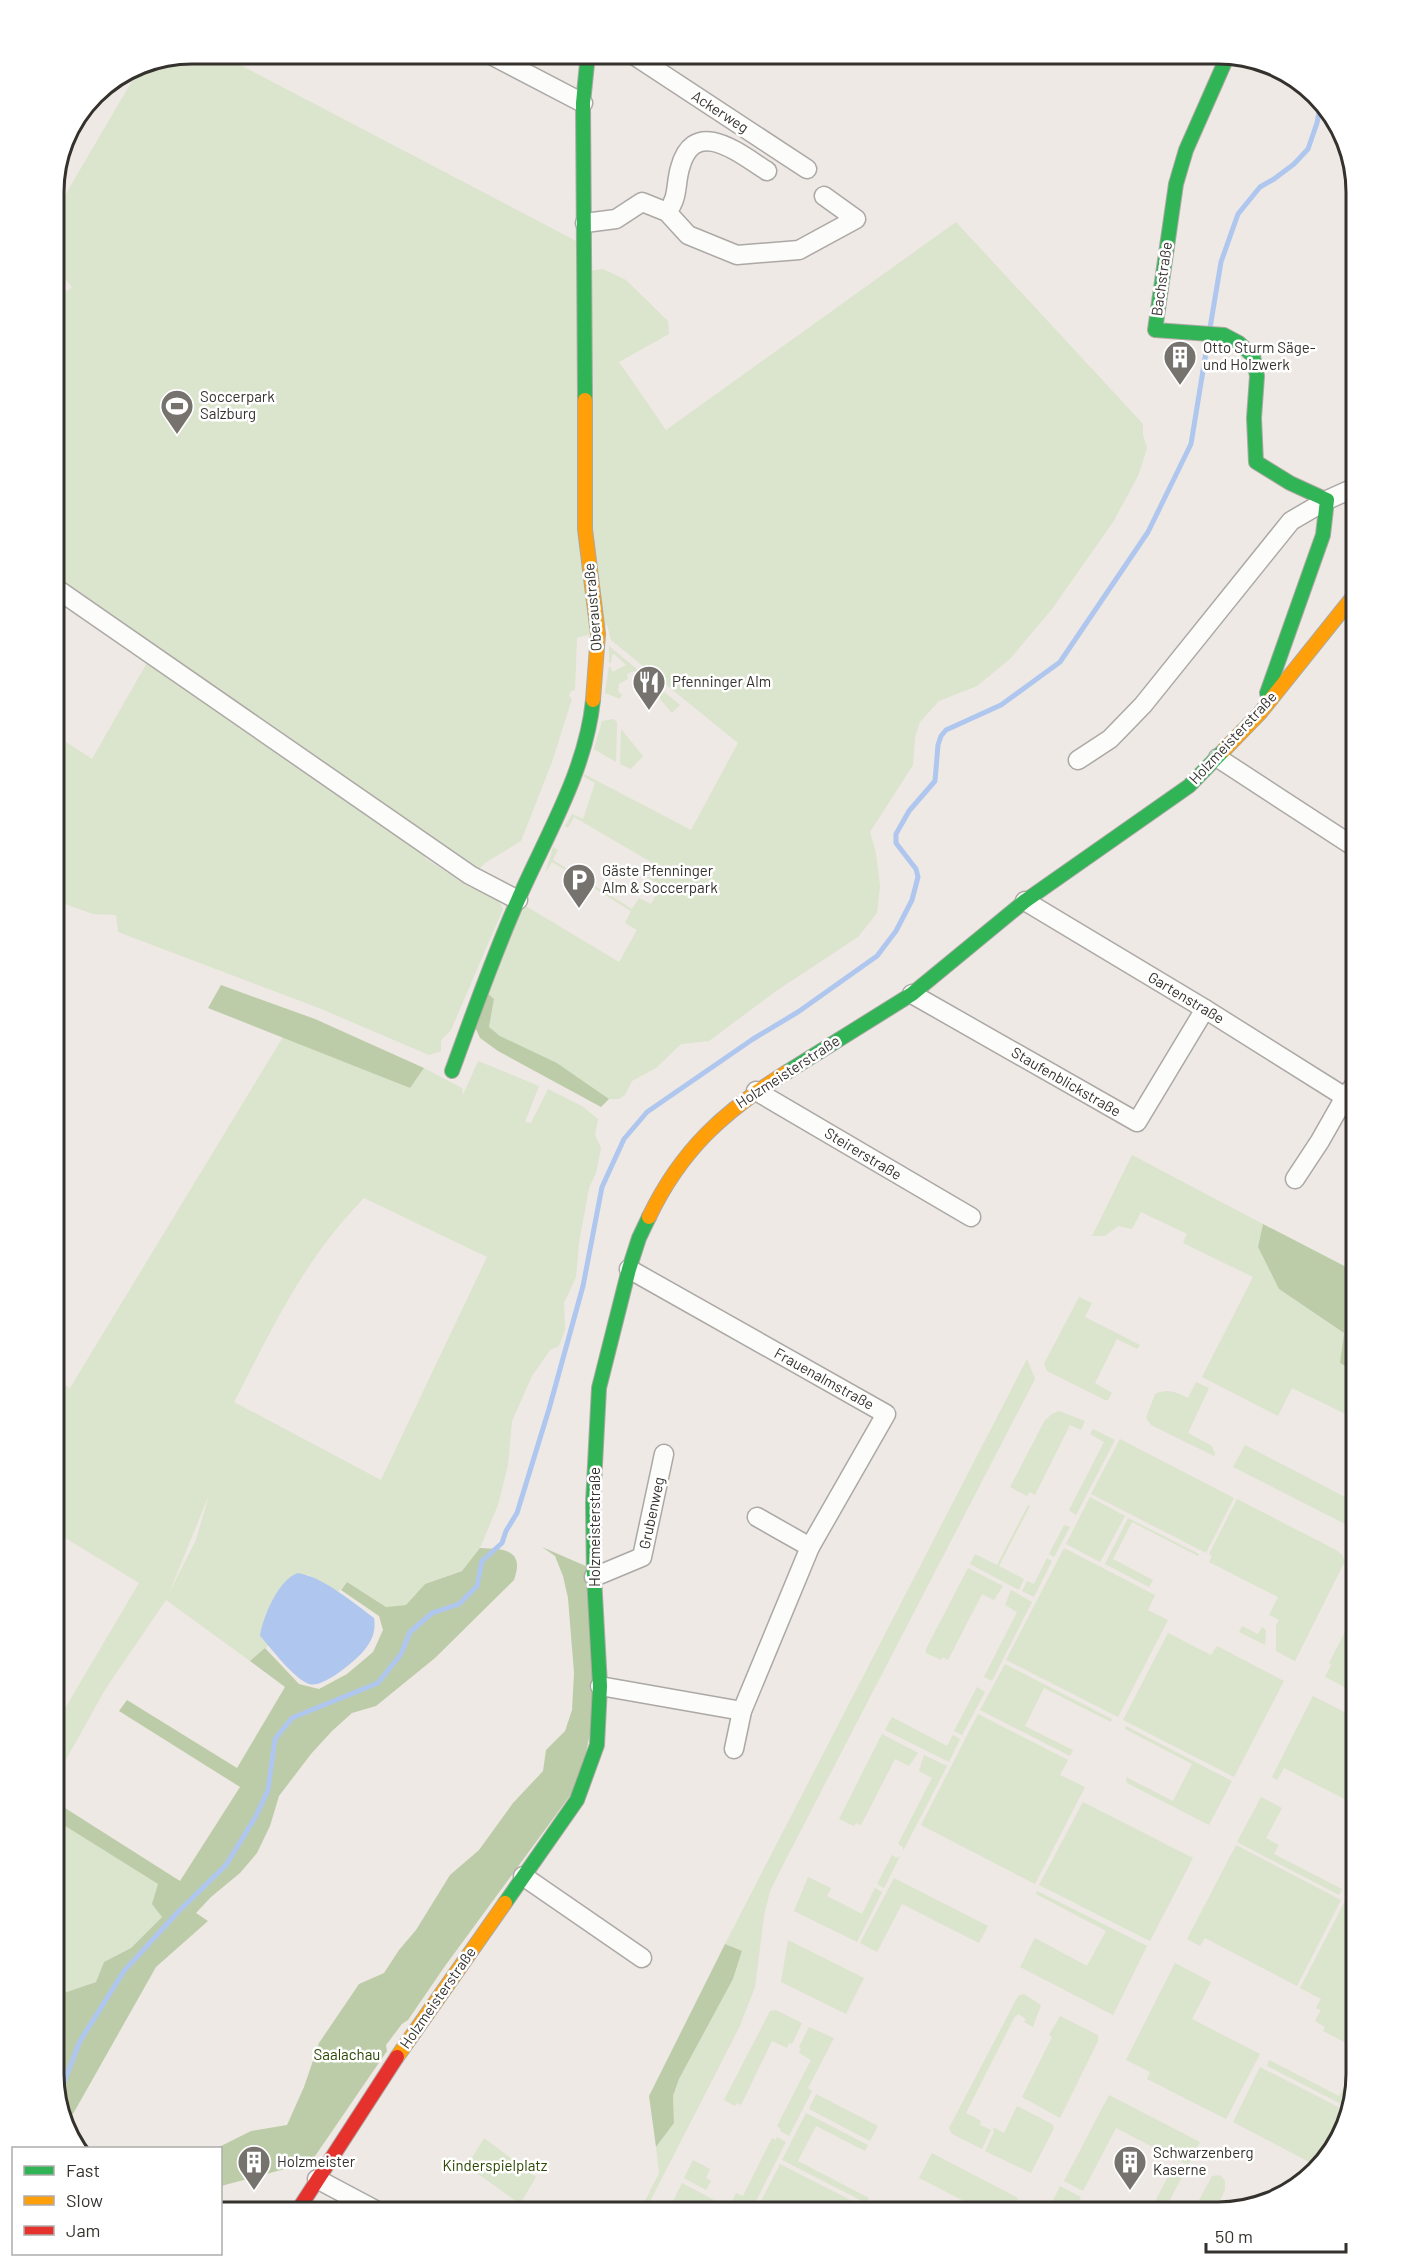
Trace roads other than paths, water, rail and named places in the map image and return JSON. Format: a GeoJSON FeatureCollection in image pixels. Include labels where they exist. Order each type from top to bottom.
{"type":"FeatureCollection","features":[{"type":"Feature","properties":{"kind":"street"},"geometry":{"type":"LineString","coordinates":[[509,64],[583,103]]}},
{"type":"Feature","properties":{"kind":"street","name":"Oberaustraße"},"geometry":{"type":"LineString","coordinates":[[452,1071],[518,900],[560,814],[592,714],[597,664],[596,606],[585,529],[583,103],[587,64]]}},
{"type":"Feature","properties":{"kind":"street","name":"Ackerweg"},"geometry":{"type":"LineString","coordinates":[[648,64],[807,169]]}},
{"type":"Feature","properties":{"kind":"street","name":"Bachstraße"},"geometry":{"type":"LineString","coordinates":[[1224,65],[1186,150],[1176,184],[1155,330],[1224,335],[1239,343],[1253,356],[1257,376],[1254,418],[1256,462],[1290,483],[1326,500]]}},
{"type":"Feature","properties":{"kind":"street"},"geometry":{"type":"LineString","coordinates":[[667,212],[675,202],[684,155],[696,143],[708,140],[722,143],[767,171]]}},
{"type":"Feature","properties":{"kind":"street"},"geometry":{"type":"LineString","coordinates":[[585,224],[616,219],[642,202],[667,212],[688,236],[736,255],[799,250],[856,219],[824,196]]}},
{"type":"Feature","properties":{"kind":"street"},"geometry":{"type":"LineString","coordinates":[[1077,760],[1110,739],[1143,705],[1291,521],[1326,500],[1346,491]]}},
{"type":"Feature","properties":{"kind":"street"},"geometry":{"type":"LineString","coordinates":[[1260,713],[1323,535],[1326,500]]}},
{"type":"Feature","properties":{"kind":"street"},"geometry":{"type":"LineString","coordinates":[[65,594],[471,875],[518,900]]}},
{"type":"Feature","properties":{"kind":"street","name":"Holzmeisterstraße"},"geometry":{"type":"LineString","coordinates":[[303,2202],[316,2179],[413,2034],[577,1800],[597,1745],[600,1686],[594,1577],[593,1503],[599,1389],[639,1238],[658,1198],[676,1170],[704,1134],[756,1090],[912,994],[1025,901],[1189,786],[1260,713],[1346,606]]}},
{"type":"Feature","properties":{"kind":"street"},"geometry":{"type":"LineString","coordinates":[[1218,758],[1346,841]]}},
{"type":"Feature","properties":{"kind":"street","name":"Gartenstraße"},"geometry":{"type":"LineString","coordinates":[[1025,901],[1205,1009],[1346,1088]]}},
{"type":"Feature","properties":{"kind":"street","name":"Staufenblickstraße"},"geometry":{"type":"LineString","coordinates":[[912,994],[1137,1122],[1205,1009]]}},
{"type":"Feature","properties":{"kind":"street","name":"Steirerstraße"},"geometry":{"type":"LineString","coordinates":[[756,1090],[971,1217]]}},
{"type":"Feature","properties":{"kind":"street","name":"Gartenstraße"},"geometry":{"type":"LineString","coordinates":[[1295,1179],[1346,1097]]}},
{"type":"Feature","properties":{"kind":"street","name":"Frauenalmstraße"},"geometry":{"type":"LineString","coordinates":[[629,1269],[885,1414],[810,1547],[742,1712],[734,1749]]}},
{"type":"Feature","properties":{"kind":"street","name":"Grubenweg"},"geometry":{"type":"LineString","coordinates":[[594,1577],[642,1557],[664,1454]]}},
{"type":"Feature","properties":{"kind":"street"},"geometry":{"type":"LineString","coordinates":[[757,1517],[810,1547]]}},
{"type":"Feature","properties":{"kind":"street"},"geometry":{"type":"LineString","coordinates":[[600,1686],[742,1712]]}},
{"type":"Feature","properties":{"kind":"street"},"geometry":{"type":"LineString","coordinates":[[523,1876],[642,1958]]}},
{"type":"Feature","properties":{"kind":"street"},"geometry":{"type":"LineString","coordinates":[[316,2179],[360,2202]]}},
{"type":"Feature","properties":{"kind":"water"},"geometry":{"type":"Polygon","coordinates":[[[298,1573],[308,1575],[328,1585],[374,1618],[375,1626],[372,1637],[362,1653],[331,1678],[315,1684],[309,1684],[296,1676],[260,1636],[278,1590],[298,1573]]]}},
{"type":"Feature","properties":{"kind":"waterway"},"geometry":{"type":"LineString","coordinates":[[1210,328],[1221,262],[1238,214],[1260,187],[1294,164],[1308,149],[1319,114]]}},
{"type":"Feature","properties":{"kind":"waterway"},"geometry":{"type":"LineString","coordinates":[[65,2080],[80,2041],[124,1971],[178,1912],[226,1865],[256,1816],[268,1790],[275,1739],[292,1718],[378,1683],[401,1654],[410,1632],[432,1613],[459,1604],[477,1586],[482,1561],[502,1543],[517,1513],[583,1286],[602,1187],[624,1139],[647,1112],[753,1039],[798,1012],[877,956],[896,931],[912,900],[918,877],[916,869],[896,843],[896,834],[909,811],[935,781],[941,736],[946,730],[1001,705],[1060,662],[1148,532],[1191,444],[1208,340]]}},
{"type":"Feature","properties":{"kind":"place","name":"Otto Sturm Säge- und Holzwerk"},"geometry":{"type":"Point","coordinates":[1180,386]}},
{"type":"Feature","properties":{"kind":"place","name":"Soccerpark Salzburg"},"geometry":{"type":"Point","coordinates":[177,435]}},
{"type":"Feature","properties":{"kind":"place","name":"Pfenninger Alm"},"geometry":{"type":"Point","coordinates":[649,711]}},
{"type":"Feature","properties":{"kind":"place","name":"Gäste Pfenninger Alm & Soccerpark"},"geometry":{"type":"Point","coordinates":[579,909]}},
{"type":"Feature","properties":{"kind":"place","name":"Holzmeister"},"geometry":{"type":"Point","coordinates":[254,2191]}},
{"type":"Feature","properties":{"kind":"place","name":"Schwarzenberg Kaserne"},"geometry":{"type":"Point","coordinates":[1130,2191]}},
{"type":"Feature","properties":{"kind":"park label","name":"Saalachau"},"geometry":{"type":"Point","coordinates":[347,2055]}},
{"type":"Feature","properties":{"kind":"park label","name":"Kinderspielplatz"},"geometry":{"type":"Point","coordinates":[495,2166]}}]}
